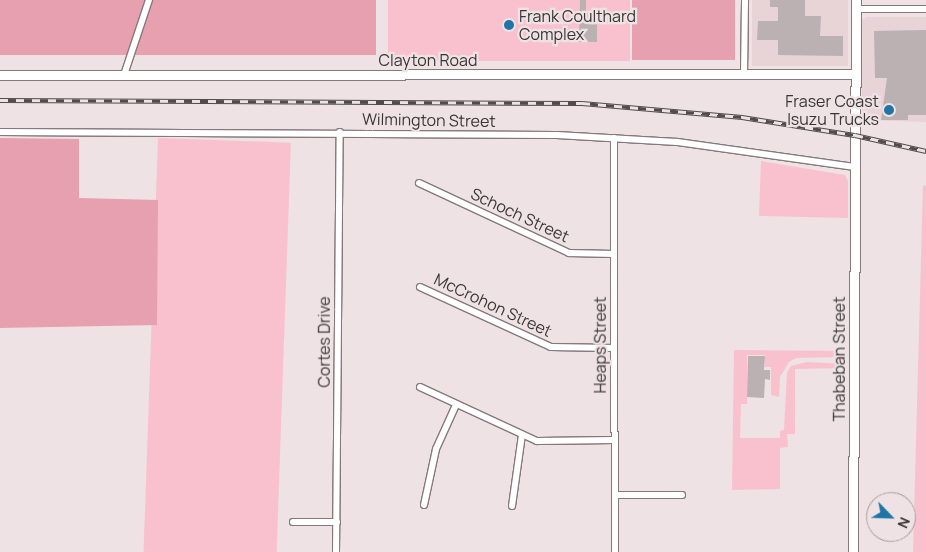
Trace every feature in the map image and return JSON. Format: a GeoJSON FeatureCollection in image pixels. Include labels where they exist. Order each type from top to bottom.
{"type":"FeatureCollection","features":[{"type":"Feature","properties":{"kind":"street"},"geometry":{"type":"LineString","coordinates":[[124,76],[149,0]]}},
{"type":"Feature","properties":{"kind":"street"},"geometry":{"type":"LineString","coordinates":[[744,74],[745,0]]}},
{"type":"Feature","properties":{"kind":"street"},"geometry":{"type":"LineString","coordinates":[[856,4],[926,9]]}},
{"type":"Feature","properties":{"kind":"street","name":"Thabeban Street"},"geometry":{"type":"LineString","coordinates":[[854,552],[856,4]]}},
{"type":"Feature","properties":{"kind":"street","name":"Clayton Road"},"geometry":{"type":"LineString","coordinates":[[0,75],[855,74]]}},
{"type":"Feature","properties":{"kind":"street","name":"Wilmington Street"},"geometry":{"type":"LineString","coordinates":[[0,132],[340,132],[614,138],[677,142],[855,167]]}},
{"type":"Feature","properties":{"kind":"street","name":"Cortes Drive"},"geometry":{"type":"LineString","coordinates":[[336,552],[340,132]]}},
{"type":"Feature","properties":{"kind":"street","name":"Heaps Street"},"geometry":{"type":"LineString","coordinates":[[614,138],[615,552]]}},
{"type":"Feature","properties":{"kind":"street","name":"Schoch Street"},"geometry":{"type":"LineString","coordinates":[[419,182],[569,253],[614,254]]}},
{"type":"Feature","properties":{"kind":"street","name":"McCrohon Street"},"geometry":{"type":"LineString","coordinates":[[420,287],[551,347],[614,348]]}},
{"type":"Feature","properties":{"kind":"street"},"geometry":{"type":"LineString","coordinates":[[420,387],[537,441],[614,440]]}},
{"type":"Feature","properties":{"kind":"street"},"geometry":{"type":"LineString","coordinates":[[424,505],[436,449],[456,405]]}},
{"type":"Feature","properties":{"kind":"street"},"geometry":{"type":"LineString","coordinates":[[512,506],[522,435]]}},
{"type":"Feature","properties":{"kind":"street"},"geometry":{"type":"LineString","coordinates":[[615,495],[682,495]]}},
{"type":"Feature","properties":{"kind":"street"},"geometry":{"type":"LineString","coordinates":[[293,522],[336,522]]}},
{"type":"Feature","properties":{"kind":"shaded area"},"geometry":{"type":"Polygon","coordinates":[[[0,0],[376,0],[376,55],[0,55],[0,0]]]}},
{"type":"Feature","properties":{"kind":"shaded area","name":"Frank Coulthard Complex"},"geometry":{"type":"Polygon","coordinates":[[[388,0],[630,0],[630,61],[388,61],[388,0]]]}},
{"type":"Feature","properties":{"kind":"shaded area"},"geometry":{"type":"Polygon","coordinates":[[[632,0],[735,0],[735,60],[632,60],[632,0]]]}},
{"type":"Feature","properties":{"kind":"shaded area"},"geometry":{"type":"Polygon","coordinates":[[[752,0],[848,0],[848,66],[752,66],[752,0]]]}},
{"type":"Feature","properties":{"kind":"shaded area"},"geometry":{"type":"Polygon","coordinates":[[[867,17],[926,17],[926,122],[862,120],[862,20],[867,17]]]}},
{"type":"Feature","properties":{"kind":"shaded area"},"geometry":{"type":"Polygon","coordinates":[[[0,138],[79,139],[79,198],[158,200],[157,325],[0,328],[0,138]]]}},
{"type":"Feature","properties":{"kind":"shaded area"},"geometry":{"type":"Polygon","coordinates":[[[158,138],[291,143],[277,552],[144,552],[158,138]]]}},
{"type":"Feature","properties":{"kind":"shaded area"},"geometry":{"type":"Polygon","coordinates":[[[761,161],[845,175],[848,181],[848,218],[759,216],[761,161]]]}},
{"type":"Feature","properties":{"kind":"shaded area"},"geometry":{"type":"Polygon","coordinates":[[[923,185],[926,186],[926,552],[913,552],[913,542],[916,542],[915,492],[923,185]]]}},
{"type":"Feature","properties":{"kind":"shaded area"},"geometry":{"type":"Polygon","coordinates":[[[734,350],[840,351],[840,357],[796,358],[789,362],[780,377],[779,397],[771,395],[771,367],[765,367],[765,355],[747,355],[747,404],[741,404],[740,438],[780,438],[780,431],[784,430],[787,373],[791,366],[807,362],[843,364],[843,368],[795,369],[795,434],[787,434],[788,447],[780,448],[780,489],[732,490],[734,350]]]}},
{"type":"Feature","properties":{"kind":"building"},"geometry":{"type":"Polygon","coordinates":[[[580,0],[586,0],[586,13],[597,13],[597,42],[579,42],[580,0]]]}},
{"type":"Feature","properties":{"kind":"building"},"geometry":{"type":"Polygon","coordinates":[[[770,0],[805,0],[805,16],[821,16],[820,36],[843,36],[843,56],[778,55],[778,40],[757,40],[758,21],[778,21],[778,7],[770,7],[770,0]]]}},
{"type":"Feature","properties":{"kind":"building"},"geometry":{"type":"Polygon","coordinates":[[[926,30],[926,115],[908,115],[908,120],[881,120],[887,78],[875,78],[874,31],[926,30]]]}},
{"type":"Feature","properties":{"kind":"building"},"geometry":{"type":"Polygon","coordinates":[[[748,356],[765,356],[764,370],[770,370],[770,380],[765,379],[764,398],[747,397],[748,356]]]}},
{"type":"Feature","properties":{"kind":"railway"},"geometry":{"type":"LineString","coordinates":[[0,100],[582,103],[742,117],[855,135],[926,151]]}},
{"type":"Feature","properties":{"kind":"place","name":"Frank Coulthard Complex"},"geometry":{"type":"Point","coordinates":[509,25]}},
{"type":"Feature","properties":{"kind":"place","name":"Fraser Coast Isuzu Trucks"},"geometry":{"type":"Point","coordinates":[889,110]}}]}
